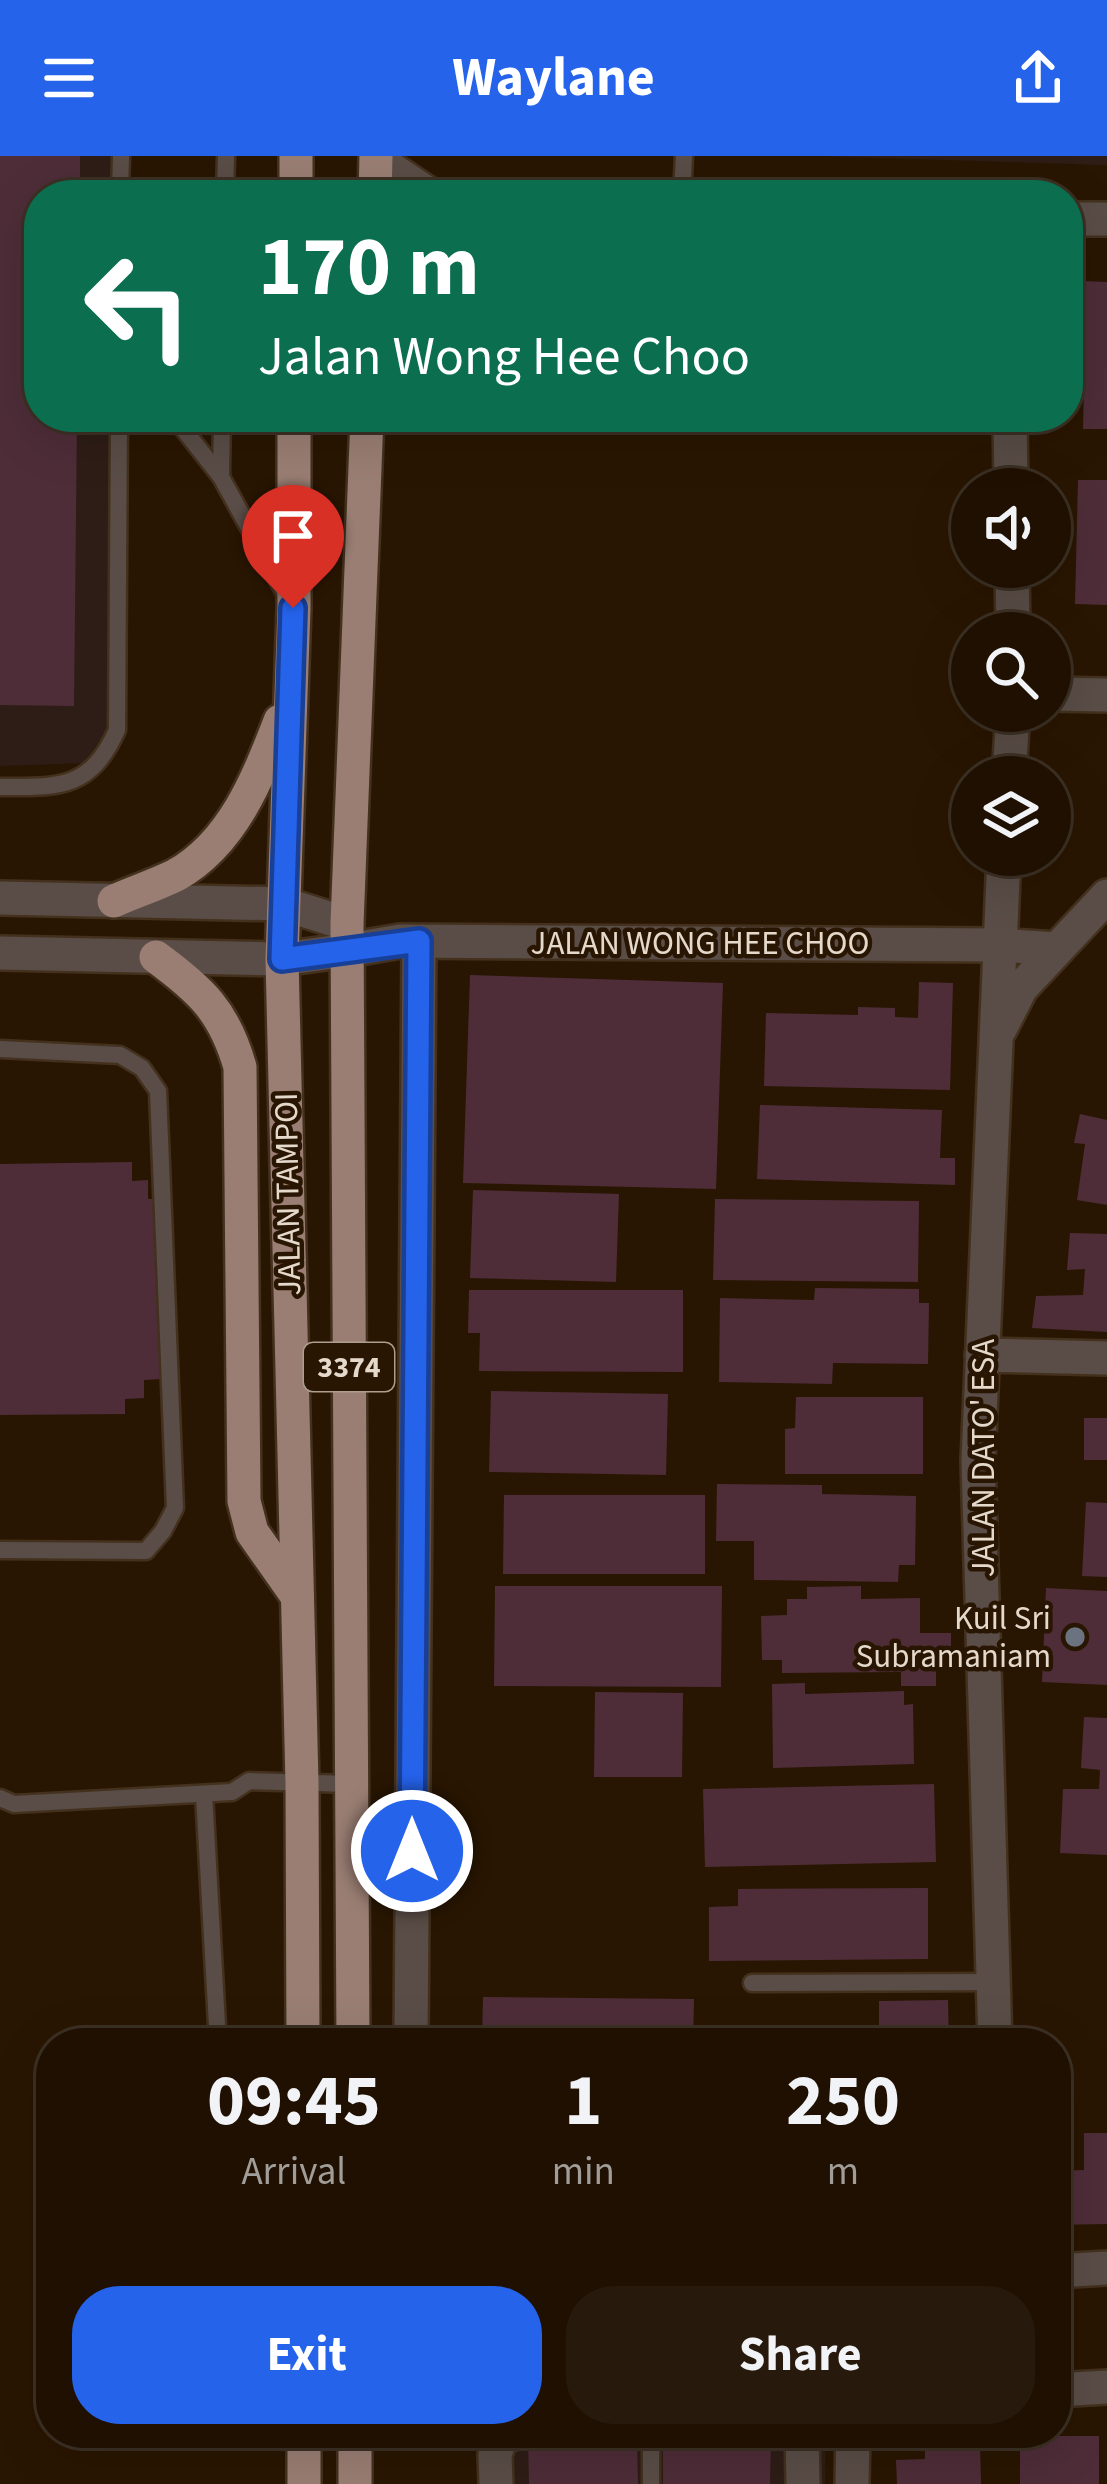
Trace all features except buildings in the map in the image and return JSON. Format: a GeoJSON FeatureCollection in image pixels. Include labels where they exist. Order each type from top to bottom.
{"type":"FeatureCollection","features":[{"type":"Feature","properties":{"kind":"main road","name":"JALAN TAMPOI"},"geometry":{"type":"LineString","coordinates":[[294,432],[282,959],[302,1783],[303,2028]]}},
{"type":"Feature","properties":{"kind":"main road","name":"JALAN TAMPOI"},"geometry":{"type":"LineString","coordinates":[[353,2028],[347,937],[366,432]]}},
{"type":"Feature","properties":{"kind":"main road"},"geometry":{"type":"LineString","coordinates":[[114,901],[178,873],[215,843],[243,807],[291,691]]}},
{"type":"Feature","properties":{"kind":"main road"},"geometry":{"type":"LineString","coordinates":[[156,957],[197,988],[217,1011],[240,1066],[244,1501],[252,1532],[297,1596]]}},
{"type":"Feature","properties":{"kind":"main road"},"geometry":{"type":"LineString","coordinates":[[304,2448],[304,2484]]}},
{"type":"Feature","properties":{"kind":"main road"},"geometry":{"type":"LineString","coordinates":[[355,2448],[355,2484]]}},
{"type":"Feature","properties":{"kind":"street"},"geometry":{"type":"LineString","coordinates":[[376,158],[408,180]]}},
{"type":"Feature","properties":{"kind":"street"},"geometry":{"type":"LineString","coordinates":[[1010,432],[1011,468]]}},
{"type":"Feature","properties":{"kind":"street"},"geometry":{"type":"LineString","coordinates":[[1071,694],[1107,695]]}},
{"type":"Feature","properties":{"kind":"street","name":"JALAN DATO' ESA"},"geometry":{"type":"LineString","coordinates":[[995,2028],[978,1461],[1003,876]]}},
{"type":"Feature","properties":{"kind":"street"},"geometry":{"type":"LineString","coordinates":[[995,1039],[1021,988],[1107,896]]}},
{"type":"Feature","properties":{"kind":"street","name":"JALAN WONG HEE CHOO"},"geometry":{"type":"LineString","coordinates":[[0,898],[284,904],[347,937],[410,941],[999,945],[1056,950]]}},
{"type":"Feature","properties":{"kind":"street"},"geometry":{"type":"LineString","coordinates":[[0,953],[282,959],[347,937]]}},
{"type":"Feature","properties":{"kind":"street"},"geometry":{"type":"LineString","coordinates":[[410,941],[411,2028]]}},
{"type":"Feature","properties":{"kind":"street"},"geometry":{"type":"LineString","coordinates":[[982,1355],[1107,1358]]}},
{"type":"Feature","properties":{"kind":"street"},"geometry":{"type":"LineString","coordinates":[[1071,2270],[1107,2268]]}},
{"type":"Feature","properties":{"kind":"street"},"geometry":{"type":"LineString","coordinates":[[1071,2389],[1107,2386]]}},
{"type":"Feature","properties":{"kind":"street"},"geometry":{"type":"LineString","coordinates":[[496,2484],[499,2448]]}},
{"type":"Feature","properties":{"kind":"street"},"geometry":{"type":"LineString","coordinates":[[802,2448],[803,2484]]}},
{"type":"Feature","properties":{"kind":"street"},"geometry":{"type":"LineString","coordinates":[[852,2484],[853,2448]]}},
{"type":"Feature","properties":{"kind":"lane"},"geometry":{"type":"LineString","coordinates":[[0,787],[57,787],[89,773],[107,752],[117,730],[119,432]]}},
{"type":"Feature","properties":{"kind":"lane"},"geometry":{"type":"LineString","coordinates":[[186,432],[221,477],[293,608]]}},
{"type":"Feature","properties":{"kind":"lane"},"geometry":{"type":"LineString","coordinates":[[221,477],[222,432]]}},
{"type":"Feature","properties":{"kind":"lane"},"geometry":{"type":"LineString","coordinates":[[0,1049],[120,1055],[142,1067],[158,1091],[175,1508],[164,1531],[146,1551],[0,1550]]}},
{"type":"Feature","properties":{"kind":"lane"},"geometry":{"type":"LineString","coordinates":[[0,1798],[14,1804],[204,1794],[232,1792],[249,1781],[351,1784]]}},
{"type":"Feature","properties":{"kind":"lane"},"geometry":{"type":"LineString","coordinates":[[204,1794],[217,2028]]}},
{"type":"Feature","properties":{"kind":"lane"},"geometry":{"type":"LineString","coordinates":[[752,1983],[995,1982]]}},
{"type":"Feature","properties":{"kind":"lane"},"geometry":{"type":"LineString","coordinates":[[651,2448],[651,2484]]}},
{"type":"Feature","properties":{"kind":"shaded area"},"geometry":{"type":"Polygon","coordinates":[[[0,156],[113,156],[113,180],[24,180],[24,432],[111,432],[108,728],[85,763],[0,766],[0,156]]]}},
{"type":"Feature","properties":{"kind":"shaded area"},"geometry":{"type":"Polygon","coordinates":[[[820,156],[1107,156],[1107,165],[820,156]]]}},
{"type":"Feature","properties":{"kind":"shaded area"},"geometry":{"type":"Polygon","coordinates":[[[487,2448],[825,2448],[825,2484],[482,2484],[487,2448]]]}},
{"type":"Feature","properties":{"kind":"place","name":"Kuil Sri Subramaniam"},"geometry":{"type":"Point","coordinates":[1075,1637]}},
{"type":"Feature","properties":{"kind":"route"},"geometry":{"type":"LineString","coordinates":[[293,608],[282,959],[419,941],[412,1851]]}}]}
